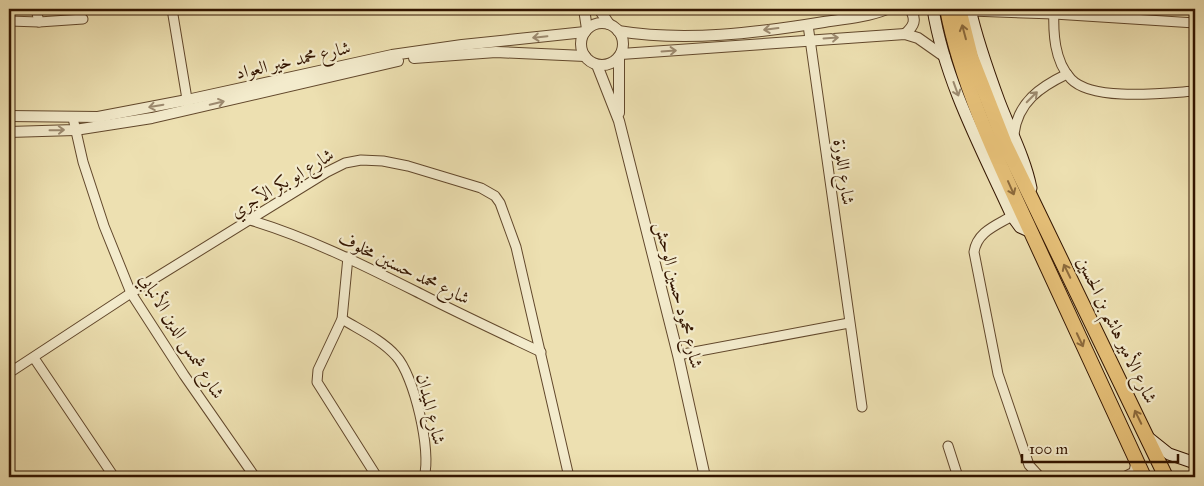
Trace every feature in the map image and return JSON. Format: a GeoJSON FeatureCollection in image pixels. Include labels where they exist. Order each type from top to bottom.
{"type":"FeatureCollection","features":[{"type":"Feature","properties":{"kind":"highway","name":"شارع الأمير هاشم بن الحسين"},"geometry":{"type":"LineString","coordinates":[[947,9],[968,84],[991,143],[1144,477]]}},
{"type":"Feature","properties":{"kind":"highway","name":"شارع الأمير هاشم بن الحسين"},"geometry":{"type":"LineString","coordinates":[[967,10],[971,57],[1005,144],[1149,438],[1166,477]]}},
{"type":"Feature","properties":{"kind":"main road","name":"شارع الأمير هاشم بن الحسين"},"geometry":{"type":"LineString","coordinates":[[933,9],[944,58],[961,102],[1012,216],[1020,227],[1031,232]]}},
{"type":"Feature","properties":{"kind":"main road","name":"شارع الأمير هاشم بن الحسين"},"geometry":{"type":"LineString","coordinates":[[967,10],[1000,102],[1014,134],[1033,200]]}},
{"type":"Feature","properties":{"kind":"main road"},"geometry":{"type":"LineString","coordinates":[[1149,438],[1169,454],[1195,464]]}},
{"type":"Feature","properties":{"kind":"street"},"geometry":{"type":"LineString","coordinates":[[36,9],[39,22]]}},
{"type":"Feature","properties":{"kind":"street"},"geometry":{"type":"LineString","coordinates":[[172,9],[188,105]]}},
{"type":"Feature","properties":{"kind":"street"},"geometry":{"type":"LineString","coordinates":[[584,9],[586,31],[581,48],[584,56],[590,62],[597,65],[609,64],[620,56],[809,39],[904,34],[918,38],[944,58]]}},
{"type":"Feature","properties":{"kind":"street"},"geometry":{"type":"LineString","coordinates":[[599,9],[608,24],[618,31],[639,34],[703,35],[753,32],[867,15],[887,9]]}},
{"type":"Feature","properties":{"kind":"street"},"geometry":{"type":"LineString","coordinates":[[904,34],[913,26],[914,22],[914,16],[910,9]]}},
{"type":"Feature","properties":{"kind":"street"},"geometry":{"type":"LineString","coordinates":[[967,10],[1054,12],[1195,23]]}},
{"type":"Feature","properties":{"kind":"street"},"geometry":{"type":"LineString","coordinates":[[1054,12],[1057,53],[1067,74],[1079,84],[1102,92],[1129,94],[1195,91]]}},
{"type":"Feature","properties":{"kind":"street"},"geometry":{"type":"LineString","coordinates":[[9,21],[39,22],[82,19]]}},
{"type":"Feature","properties":{"kind":"street"},"geometry":{"type":"LineString","coordinates":[[586,31],[594,25],[608,24]]}},
{"type":"Feature","properties":{"kind":"street","name":"شارع اللوزة"},"geometry":{"type":"LineString","coordinates":[[808,24],[862,407]]}},
{"type":"Feature","properties":{"kind":"street","name":"شارع محمد خير العواد"},"geometry":{"type":"LineString","coordinates":[[9,132],[75,130],[152,118],[188,105],[392,55],[586,31]]}},
{"type":"Feature","properties":{"kind":"street"},"geometry":{"type":"LineString","coordinates":[[618,31],[623,42],[620,56]]}},
{"type":"Feature","properties":{"kind":"street","name":"شارع محمد خير العواد"},"geometry":{"type":"LineString","coordinates":[[9,116],[73,118],[188,105],[412,58],[496,52],[584,56]]}},
{"type":"Feature","properties":{"kind":"street","name":"شارع محمود حسين الوحش"},"geometry":{"type":"LineString","coordinates":[[619,122],[620,56]]}},
{"type":"Feature","properties":{"kind":"street","name":"شارع محمود حسين الوحش"},"geometry":{"type":"LineString","coordinates":[[597,65],[619,122],[678,355],[705,477]]}},
{"type":"Feature","properties":{"kind":"street"},"geometry":{"type":"LineString","coordinates":[[1014,134],[1016,120],[1023,107],[1031,98],[1054,80],[1067,74]]}},
{"type":"Feature","properties":{"kind":"street","name":"شارع شمس الدين الأنبابي"},"geometry":{"type":"LineString","coordinates":[[73,118],[83,162],[104,226],[131,293],[184,375],[255,477]]}},
{"type":"Feature","properties":{"kind":"street","name":"شارع ابو بكر الآجري"},"geometry":{"type":"LineString","coordinates":[[9,374],[131,293],[326,172],[345,163],[361,160],[384,161],[408,166],[482,188],[500,202],[516,247],[569,477]]}},
{"type":"Feature","properties":{"kind":"street"},"geometry":{"type":"LineString","coordinates":[[1012,216],[983,233],[975,244],[974,252],[998,374],[1029,465],[1040,477]]}},
{"type":"Feature","properties":{"kind":"street","name":"شارع محمد حسنين مخلوف"},"geometry":{"type":"LineString","coordinates":[[250,220],[288,232],[348,257],[541,352]]}},
{"type":"Feature","properties":{"kind":"street"},"geometry":{"type":"LineString","coordinates":[[348,257],[342,320],[318,370],[317,382],[377,477]]}},
{"type":"Feature","properties":{"kind":"street","name":"شارع الميدان"},"geometry":{"type":"LineString","coordinates":[[342,320],[374,338],[402,363],[408,375],[424,432],[426,462],[424,477]]}},
{"type":"Feature","properties":{"kind":"street"},"geometry":{"type":"LineString","coordinates":[[678,355],[849,323]]}},
{"type":"Feature","properties":{"kind":"street"},"geometry":{"type":"LineString","coordinates":[[34,358],[114,477]]}},
{"type":"Feature","properties":{"kind":"street"},"geometry":{"type":"LineString","coordinates":[[948,446],[955,477]]}},
{"type":"Feature","properties":{"kind":"street"},"geometry":{"type":"LineString","coordinates":[[1124,477],[1134,472],[1136,461]]}}]}
